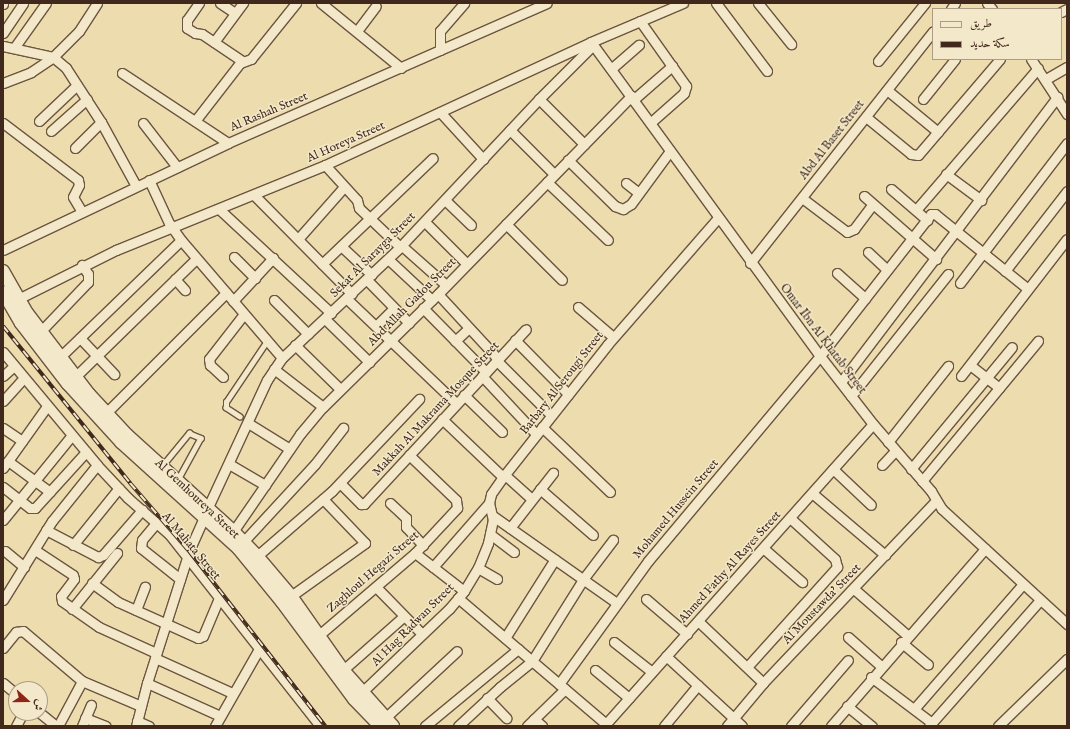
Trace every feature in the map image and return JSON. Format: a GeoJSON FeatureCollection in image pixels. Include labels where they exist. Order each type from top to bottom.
{"type":"FeatureCollection","features":[{"type":"Feature","properties":{"kind":"main road","name":"Al Gemhoureya Street"},"geometry":{"type":"LineString","coordinates":[[3,271],[8,300],[44,353],[121,442],[206,512],[231,535],[354,699],[386,723]]}},
{"type":"Feature","properties":{"kind":"main road","name":"Al Gemhoureya Street"},"geometry":{"type":"LineString","coordinates":[[8,300],[40,332],[75,377],[106,413],[178,480],[206,512]]}},
{"type":"Feature","properties":{"kind":"main road","name":"Al Gemhoureya Street"},"geometry":{"type":"LineString","coordinates":[[231,535],[243,542],[257,556],[291,596],[320,635],[343,670],[386,723]]}},
{"type":"Feature","properties":{"kind":"street"},"geometry":{"type":"LineString","coordinates":[[3,33],[23,3]]}},
{"type":"Feature","properties":{"kind":"street"},"geometry":{"type":"LineString","coordinates":[[14,48],[46,3]]}},
{"type":"Feature","properties":{"kind":"street"},"geometry":{"type":"LineString","coordinates":[[3,83],[31,72],[53,57],[79,31],[97,3]]}},
{"type":"Feature","properties":{"kind":"street"},"geometry":{"type":"LineString","coordinates":[[199,3],[187,20],[186,26],[214,42],[242,62]]}},
{"type":"Feature","properties":{"kind":"street"},"geometry":{"type":"LineString","coordinates":[[220,3],[235,14]]}},
{"type":"Feature","properties":{"kind":"street"},"geometry":{"type":"LineString","coordinates":[[214,42],[243,3]]}},
{"type":"Feature","properties":{"kind":"street"},"geometry":{"type":"LineString","coordinates":[[195,121],[242,62],[251,59],[296,3]]}},
{"type":"Feature","properties":{"kind":"street"},"geometry":{"type":"LineString","coordinates":[[321,3],[334,7],[357,31],[401,68]]}},
{"type":"Feature","properties":{"kind":"street"},"geometry":{"type":"LineString","coordinates":[[440,50],[440,31],[464,3]]}},
{"type":"Feature","properties":{"kind":"street","name":"Al Rashah Street"},"geometry":{"type":"LineString","coordinates":[[3,250],[228,143],[547,3]]}},
{"type":"Feature","properties":{"kind":"street","name":"Al Horeya Street"},"geometry":{"type":"LineString","coordinates":[[8,300],[171,225],[219,208],[325,165],[640,21],[683,3]]}},
{"type":"Feature","properties":{"kind":"street"},"geometry":{"type":"LineString","coordinates":[[716,3],[767,71]]}},
{"type":"Feature","properties":{"kind":"street"},"geometry":{"type":"LineString","coordinates":[[758,3],[791,44]]}},
{"type":"Feature","properties":{"kind":"street"},"geometry":{"type":"LineString","coordinates":[[878,61],[925,3]]}},
{"type":"Feature","properties":{"kind":"street"},"geometry":{"type":"LineString","coordinates":[[357,31],[376,6]]}},
{"type":"Feature","properties":{"kind":"street"},"geometry":{"type":"LineString","coordinates":[[640,21],[672,66],[686,89],[650,123]]}},
{"type":"Feature","properties":{"kind":"street","name":"Abd Al Baset Street"},"geometry":{"type":"LineString","coordinates":[[750,263],[932,33]]}},
{"type":"Feature","properties":{"kind":"street","name":"Omar Ibn Al Khatab Street"},"geometry":{"type":"LineString","coordinates":[[592,44],[750,263],[840,382],[895,451],[922,481],[936,501],[985,549],[1067,624]]}},
{"type":"Feature","properties":{"kind":"street","name":"Sekat Al Sarayga Street"},"geometry":{"type":"LineString","coordinates":[[137,724],[155,656],[187,558],[206,512],[274,369],[282,358],[349,297],[425,222],[592,44]]}},
{"type":"Feature","properties":{"kind":"street"},"geometry":{"type":"LineString","coordinates":[[611,69],[639,45]]}},
{"type":"Feature","properties":{"kind":"street"},"geometry":{"type":"LineString","coordinates":[[3,46],[53,57],[66,68],[101,122],[136,186]]}},
{"type":"Feature","properties":{"kind":"street"},"geometry":{"type":"LineString","coordinates":[[923,99],[954,60]]}},
{"type":"Feature","properties":{"kind":"street"},"geometry":{"type":"LineString","coordinates":[[866,117],[913,156],[920,154],[999,60]]}},
{"type":"Feature","properties":{"kind":"street"},"geometry":{"type":"LineString","coordinates":[[1032,60],[1067,112]]}},
{"type":"Feature","properties":{"kind":"street","name":"Abd Allah Gadou Street"},"geometry":{"type":"LineString","coordinates":[[231,535],[290,449],[322,407],[435,297],[584,144],[632,98],[672,66]]}},
{"type":"Feature","properties":{"kind":"street"},"geometry":{"type":"LineString","coordinates":[[1046,79],[1067,67]]}},
{"type":"Feature","properties":{"kind":"street"},"geometry":{"type":"LineString","coordinates":[[916,210],[1038,68]]}},
{"type":"Feature","properties":{"kind":"street"},"geometry":{"type":"LineString","coordinates":[[122,73],[228,143]]}},
{"type":"Feature","properties":{"kind":"street"},"geometry":{"type":"LineString","coordinates":[[39,121],[77,85]]}},
{"type":"Feature","properties":{"kind":"street"},"geometry":{"type":"LineString","coordinates":[[887,90],[938,132]]}},
{"type":"Feature","properties":{"kind":"street"},"geometry":{"type":"LineString","coordinates":[[840,382],[957,232],[1057,98]]}},
{"type":"Feature","properties":{"kind":"street"},"geometry":{"type":"LineString","coordinates":[[51,131],[87,99]]}},
{"type":"Feature","properties":{"kind":"street"},"geometry":{"type":"LineString","coordinates":[[539,99],[584,144]]}},
{"type":"Feature","properties":{"kind":"street"},"geometry":{"type":"LineString","coordinates":[[440,112],[483,159]]}},
{"type":"Feature","properties":{"kind":"street"},"geometry":{"type":"LineString","coordinates":[[75,148],[101,122]]}},
{"type":"Feature","properties":{"kind":"street"},"geometry":{"type":"LineString","coordinates":[[3,123],[78,180],[79,185],[73,197],[82,212]]}},
{"type":"Feature","properties":{"kind":"street"},"geometry":{"type":"LineString","coordinates":[[143,123],[177,167]]}},
{"type":"Feature","properties":{"kind":"street"},"geometry":{"type":"LineString","coordinates":[[510,130],[554,174]]}},
{"type":"Feature","properties":{"kind":"street"},"geometry":{"type":"LineString","coordinates":[[960,283],[1067,143]]}},
{"type":"Feature","properties":{"kind":"street"},"geometry":{"type":"LineString","coordinates":[[568,160],[617,208],[626,208],[670,151]]}},
{"type":"Feature","properties":{"kind":"street"},"geometry":{"type":"LineString","coordinates":[[322,264],[433,158]]}},
{"type":"Feature","properties":{"kind":"street"},"geometry":{"type":"LineString","coordinates":[[325,165],[369,218],[446,285]]}},
{"type":"Feature","properties":{"kind":"street"},"geometry":{"type":"LineString","coordinates":[[946,174],[981,200]]}},
{"type":"Feature","properties":{"kind":"street"},"geometry":{"type":"LineString","coordinates":[[150,180],[158,200],[181,240],[282,358]]}},
{"type":"Feature","properties":{"kind":"street"},"geometry":{"type":"LineString","coordinates":[[547,182],[608,240]]}},
{"type":"Feature","properties":{"kind":"street"},"geometry":{"type":"LineString","coordinates":[[626,183],[639,193]]}},
{"type":"Feature","properties":{"kind":"street"},"geometry":{"type":"LineString","coordinates":[[298,239],[344,187]]}},
{"type":"Feature","properties":{"kind":"street"},"geometry":{"type":"LineString","coordinates":[[891,189],[916,210],[930,216],[957,232],[1028,289]]}},
{"type":"Feature","properties":{"kind":"street"},"geometry":{"type":"LineString","coordinates":[[1005,271],[1067,191]]}},
{"type":"Feature","properties":{"kind":"street"},"geometry":{"type":"LineString","coordinates":[[254,194],[322,264],[349,297],[376,326],[456,403]]}},
{"type":"Feature","properties":{"kind":"street"},"geometry":{"type":"LineString","coordinates":[[864,196],[911,239],[936,259]]}},
{"type":"Feature","properties":{"kind":"street"},"geometry":{"type":"LineString","coordinates":[[802,198],[847,232],[854,229],[873,204]]}},
{"type":"Feature","properties":{"kind":"street"},"geometry":{"type":"LineString","coordinates":[[445,200],[471,226]]}},
{"type":"Feature","properties":{"kind":"street"},"geometry":{"type":"LineString","coordinates":[[219,208],[273,258],[369,362]]}},
{"type":"Feature","properties":{"kind":"street","name":"Mohamed Hussein Street"},"geometry":{"type":"LineString","coordinates":[[527,726],[562,686],[617,603],[660,546],[820,356],[930,216]]}},
{"type":"Feature","properties":{"kind":"street","name":"Barbary Al Serougi Street"},"geometry":{"type":"LineString","coordinates":[[433,567],[489,503],[491,494],[504,476],[614,337],[718,218]]}},
{"type":"Feature","properties":{"kind":"street"},"geometry":{"type":"LineString","coordinates":[[425,222],[467,264]]}},
{"type":"Feature","properties":{"kind":"street"},"geometry":{"type":"LineString","coordinates":[[506,224],[562,280]]}},
{"type":"Feature","properties":{"kind":"street"},"geometry":{"type":"LineString","coordinates":[[961,376],[1067,239]]}},
{"type":"Feature","properties":{"kind":"street"},"geometry":{"type":"LineString","coordinates":[[60,357],[181,240]]}},
{"type":"Feature","properties":{"kind":"street"},"geometry":{"type":"LineString","coordinates":[[341,246],[394,308],[409,323]]}},
{"type":"Feature","properties":{"kind":"street"},"geometry":{"type":"LineString","coordinates":[[868,252],[887,270]]}},
{"type":"Feature","properties":{"kind":"street"},"geometry":{"type":"LineString","coordinates":[[234,257],[255,278]]}},
{"type":"Feature","properties":{"kind":"street"},"geometry":{"type":"LineString","coordinates":[[233,301],[273,258]]}},
{"type":"Feature","properties":{"kind":"street"},"geometry":{"type":"LineString","coordinates":[[75,377],[196,259]]}},
{"type":"Feature","properties":{"kind":"street"},"geometry":{"type":"LineString","coordinates":[[388,259],[435,297],[469,328],[497,360],[551,415]]}},
{"type":"Feature","properties":{"kind":"street"},"geometry":{"type":"LineString","coordinates":[[40,332],[88,282],[88,274],[82,265]]}},
{"type":"Feature","properties":{"kind":"street"},"geometry":{"type":"LineString","coordinates":[[837,273],[865,298]]}},
{"type":"Feature","properties":{"kind":"street"},"geometry":{"type":"LineString","coordinates":[[852,396],[948,274]]}},
{"type":"Feature","properties":{"kind":"street"},"geometry":{"type":"LineString","coordinates":[[174,279],[184,290]]}},
{"type":"Feature","properties":{"kind":"street"},"geometry":{"type":"LineString","coordinates":[[106,413],[226,293]]}},
{"type":"Feature","properties":{"kind":"street"},"geometry":{"type":"LineString","coordinates":[[274,300],[308,334]]}},
{"type":"Feature","properties":{"kind":"street"},"geometry":{"type":"LineString","coordinates":[[578,307],[614,337]]}},
{"type":"Feature","properties":{"kind":"street"},"geometry":{"type":"LineString","coordinates":[[376,326],[394,308]]}},
{"type":"Feature","properties":{"kind":"street"},"geometry":{"type":"LineString","coordinates":[[423,308],[484,374],[539,430],[610,492]]}},
{"type":"Feature","properties":{"kind":"street"},"geometry":{"type":"LineString","coordinates":[[223,377],[210,365],[209,359],[244,314]]}},
{"type":"Feature","properties":{"kind":"street"},"geometry":{"type":"LineString","coordinates":[[455,341],[469,328]]}},
{"type":"Feature","properties":{"kind":"street","name":"Makkah Al Makrama Mosque Street"},"geometry":{"type":"LineString","coordinates":[[340,483],[363,505],[464,394],[526,329]]}},
{"type":"Feature","properties":{"kind":"street"},"geometry":{"type":"LineString","coordinates":[[80,338],[114,374]]}},
{"type":"Feature","properties":{"kind":"street"},"geometry":{"type":"LineString","coordinates":[[516,340],[568,394]]}},
{"type":"Feature","properties":{"kind":"street"},"geometry":{"type":"LineString","coordinates":[[922,481],[1038,341]]}},
{"type":"Feature","properties":{"kind":"street"},"geometry":{"type":"LineString","coordinates":[[296,345],[340,389]]}},
{"type":"Feature","properties":{"kind":"street"},"geometry":{"type":"LineString","coordinates":[[911,468],[1012,347]]}},
{"type":"Feature","properties":{"kind":"street","name":"Al Mahata Street"},"geometry":{"type":"LineString","coordinates":[[3,352],[97,465],[142,510],[157,522],[320,726]]}},
{"type":"Feature","properties":{"kind":"street"},"geometry":{"type":"LineString","coordinates":[[970,365],[999,388]]}},
{"type":"Feature","properties":{"kind":"street"},"geometry":{"type":"LineString","coordinates":[[3,376],[14,366]]}},
{"type":"Feature","properties":{"kind":"street"},"geometry":{"type":"LineString","coordinates":[[888,442],[948,366]]}},
{"type":"Feature","properties":{"kind":"street"},"geometry":{"type":"LineString","coordinates":[[274,369],[322,407]]}},
{"type":"Feature","properties":{"kind":"street"},"geometry":{"type":"LineString","coordinates":[[3,401],[24,378]]}},
{"type":"Feature","properties":{"kind":"street"},"geometry":{"type":"LineString","coordinates":[[464,394],[502,432]]}},
{"type":"Feature","properties":{"kind":"street"},"geometry":{"type":"LineString","coordinates":[[257,556],[340,483],[419,398]]}},
{"type":"Feature","properties":{"kind":"street"},"geometry":{"type":"LineString","coordinates":[[47,406],[5,465],[34,481],[50,492]]}},
{"type":"Feature","properties":{"kind":"street"},"geometry":{"type":"LineString","coordinates":[[442,419],[504,476],[532,499]]}},
{"type":"Feature","properties":{"kind":"street"},"geometry":{"type":"LineString","coordinates":[[248,423],[290,449]]}},
{"type":"Feature","properties":{"kind":"street","name":"Ahmed Fathy Al Rayes Street"},"geometry":{"type":"LineString","coordinates":[[605,725],[873,424]]}},
{"type":"Feature","properties":{"kind":"street"},"geometry":{"type":"LineString","coordinates":[[243,542],[315,464],[343,428]]}},
{"type":"Feature","properties":{"kind":"street"},"geometry":{"type":"LineString","coordinates":[[4,429],[22,442]]}},
{"type":"Feature","properties":{"kind":"street"},"geometry":{"type":"LineString","coordinates":[[3,520],[72,435]]}},
{"type":"Feature","properties":{"kind":"street"},"geometry":{"type":"LineString","coordinates":[[882,465],[895,451]]}},
{"type":"Feature","properties":{"kind":"street"},"geometry":{"type":"LineString","coordinates":[[3,487],[33,509],[86,452]]}},
{"type":"Feature","properties":{"kind":"street","name":"Zaghloul Hegazi Street"},"geometry":{"type":"LineString","coordinates":[[320,635],[415,554],[455,510],[458,504],[409,455]]}},
{"type":"Feature","properties":{"kind":"street"},"geometry":{"type":"LineString","coordinates":[[229,464],[265,486]]}},
{"type":"Feature","properties":{"kind":"street"},"geometry":{"type":"LineString","coordinates":[[4,598],[24,568],[46,530],[97,465]]}},
{"type":"Feature","properties":{"kind":"street"},"geometry":{"type":"LineString","coordinates":[[833,469],[871,505]]}},
{"type":"Feature","properties":{"kind":"street"},"geometry":{"type":"LineString","coordinates":[[510,528],[553,473]]}},
{"type":"Feature","properties":{"kind":"street"},"geometry":{"type":"LineString","coordinates":[[73,545],[119,488]]}},
{"type":"Feature","properties":{"kind":"street"},"geometry":{"type":"LineString","coordinates":[[540,489],[593,535]]}},
{"type":"Feature","properties":{"kind":"street"},"geometry":{"type":"LineString","coordinates":[[812,493],[885,555]]}},
{"type":"Feature","properties":{"kind":"street"},"geometry":{"type":"LineString","coordinates":[[291,596],[365,543],[323,499]]}},
{"type":"Feature","properties":{"kind":"street","name":"Al Moustawda' Street"},"geometry":{"type":"LineString","coordinates":[[727,726],[763,683],[936,501]]}},
{"type":"Feature","properties":{"kind":"street"},"geometry":{"type":"LineString","coordinates":[[390,503],[406,518],[406,528],[423,545]]}},
{"type":"Feature","properties":{"kind":"street","name":"Al Hag Radwan Street"},"geometry":{"type":"LineString","coordinates":[[362,692],[461,595],[478,568],[490,534],[493,516],[489,503]]}},
{"type":"Feature","properties":{"kind":"street"},"geometry":{"type":"LineString","coordinates":[[46,530],[93,556],[101,557],[142,510]]}},
{"type":"Feature","properties":{"kind":"street"},"geometry":{"type":"LineString","coordinates":[[493,516],[584,578],[617,603]]}},
{"type":"Feature","properties":{"kind":"street"},"geometry":{"type":"LineString","coordinates":[[747,667],[837,567],[835,560],[790,518]]}},
{"type":"Feature","properties":{"kind":"street"},"geometry":{"type":"LineString","coordinates":[[157,522],[142,540],[141,548],[180,579]]}},
{"type":"Feature","properties":{"kind":"street"},"geometry":{"type":"LineString","coordinates":[[490,534],[514,552]]}},
{"type":"Feature","properties":{"kind":"street"},"geometry":{"type":"LineString","coordinates":[[458,726],[487,698],[532,661],[584,578],[613,540]]}},
{"type":"Feature","properties":{"kind":"street"},"geometry":{"type":"LineString","coordinates":[[763,548],[802,582]]}},
{"type":"Feature","properties":{"kind":"street"},"geometry":{"type":"LineString","coordinates":[[831,726],[880,666],[985,549]]}},
{"type":"Feature","properties":{"kind":"street"},"geometry":{"type":"LineString","coordinates":[[35,550],[74,575],[61,597],[72,608],[99,627],[232,693]]}},
{"type":"Feature","properties":{"kind":"street"},"geometry":{"type":"LineString","coordinates":[[5,551],[24,568]]}},
{"type":"Feature","properties":{"kind":"street"},"geometry":{"type":"LineString","coordinates":[[72,608],[117,553]]}},
{"type":"Feature","properties":{"kind":"street"},"geometry":{"type":"LineString","coordinates":[[415,554],[433,567],[505,638],[605,725]]}},
{"type":"Feature","properties":{"kind":"street"},"geometry":{"type":"LineString","coordinates":[[505,638],[555,559]]}},
{"type":"Feature","properties":{"kind":"street"},"geometry":{"type":"LineString","coordinates":[[478,568],[497,579]]}},
{"type":"Feature","properties":{"kind":"street"},"geometry":{"type":"LineString","coordinates":[[92,583],[111,598],[165,625],[201,638],[219,598]]}},
{"type":"Feature","properties":{"kind":"street"},"geometry":{"type":"LineString","coordinates":[[914,709],[1023,584]]}},
{"type":"Feature","properties":{"kind":"street"},"geometry":{"type":"LineString","coordinates":[[376,587],[422,634]]}},
{"type":"Feature","properties":{"kind":"street"},"geometry":{"type":"LineString","coordinates":[[136,610],[145,588]]}},
{"type":"Feature","properties":{"kind":"street"},"geometry":{"type":"LineString","coordinates":[[854,589],[928,665]]}},
{"type":"Feature","properties":{"kind":"street"},"geometry":{"type":"LineString","coordinates":[[646,599],[687,634]]}},
{"type":"Feature","properties":{"kind":"street"},"geometry":{"type":"LineString","coordinates":[[871,677],[914,709],[931,724],[1040,600]]}},
{"type":"Feature","properties":{"kind":"street"},"geometry":{"type":"LineString","coordinates":[[343,670],[404,616]]}},
{"type":"Feature","properties":{"kind":"street"},"geometry":{"type":"LineString","coordinates":[[698,621],[763,683]]}},
{"type":"Feature","properties":{"kind":"street"},"geometry":{"type":"LineString","coordinates":[[3,648],[19,630],[25,632],[82,681],[141,706]]}},
{"type":"Feature","properties":{"kind":"street"},"geometry":{"type":"LineString","coordinates":[[848,637],[880,666]]}},
{"type":"Feature","properties":{"kind":"street"},"geometry":{"type":"LineString","coordinates":[[614,642],[652,672]]}},
{"type":"Feature","properties":{"kind":"street"},"geometry":{"type":"LineString","coordinates":[[215,726],[258,648]]}},
{"type":"Feature","properties":{"kind":"street"},"geometry":{"type":"LineString","coordinates":[[425,726],[518,649]]}},
{"type":"Feature","properties":{"kind":"street"},"geometry":{"type":"LineString","coordinates":[[386,723],[457,651]]}},
{"type":"Feature","properties":{"kind":"street"},"geometry":{"type":"LineString","coordinates":[[666,656],[742,726]]}},
{"type":"Feature","properties":{"kind":"street"},"geometry":{"type":"LineString","coordinates":[[998,726],[1067,659]]}},
{"type":"Feature","properties":{"kind":"street"},"geometry":{"type":"LineString","coordinates":[[791,726],[848,660]]}},
{"type":"Feature","properties":{"kind":"street"},"geometry":{"type":"LineString","coordinates":[[595,670],[629,698]]}},
{"type":"Feature","properties":{"kind":"street"},"geometry":{"type":"LineString","coordinates":[[48,719],[57,726],[82,681]]}},
{"type":"Feature","properties":{"kind":"street"},"geometry":{"type":"LineString","coordinates":[[147,684],[220,716]]}},
{"type":"Feature","properties":{"kind":"street"},"geometry":{"type":"LineString","coordinates":[[664,726],[698,685]]}},
{"type":"Feature","properties":{"kind":"street"},"geometry":{"type":"LineString","coordinates":[[487,698],[506,718]]}},
{"type":"Feature","properties":{"kind":"street"},"geometry":{"type":"LineString","coordinates":[[91,705],[84,722],[106,726]]}},
{"type":"Feature","properties":{"kind":"street"},"geometry":{"type":"LineString","coordinates":[[847,706],[872,726]]}},
{"type":"Feature","properties":{"kind":"street"},"geometry":{"type":"LineString","coordinates":[[534,719],[542,726]]}},
{"type":"Feature","properties":{"kind":"street"},"geometry":{"type":"LineString","coordinates":[[137,724],[150,726]]}},
{"type":"Feature","properties":{"kind":"lane"},"geometry":{"type":"LineString","coordinates":[[240,417],[226,408],[226,402],[267,341]]}},
{"type":"Feature","properties":{"kind":"lane"},"geometry":{"type":"LineString","coordinates":[[162,466],[189,433],[201,438],[178,480]]}},
{"type":"Feature","properties":{"kind":"railway"},"geometry":{"type":"LineString","coordinates":[[3,326],[130,483],[189,551],[325,726]]}}]}
